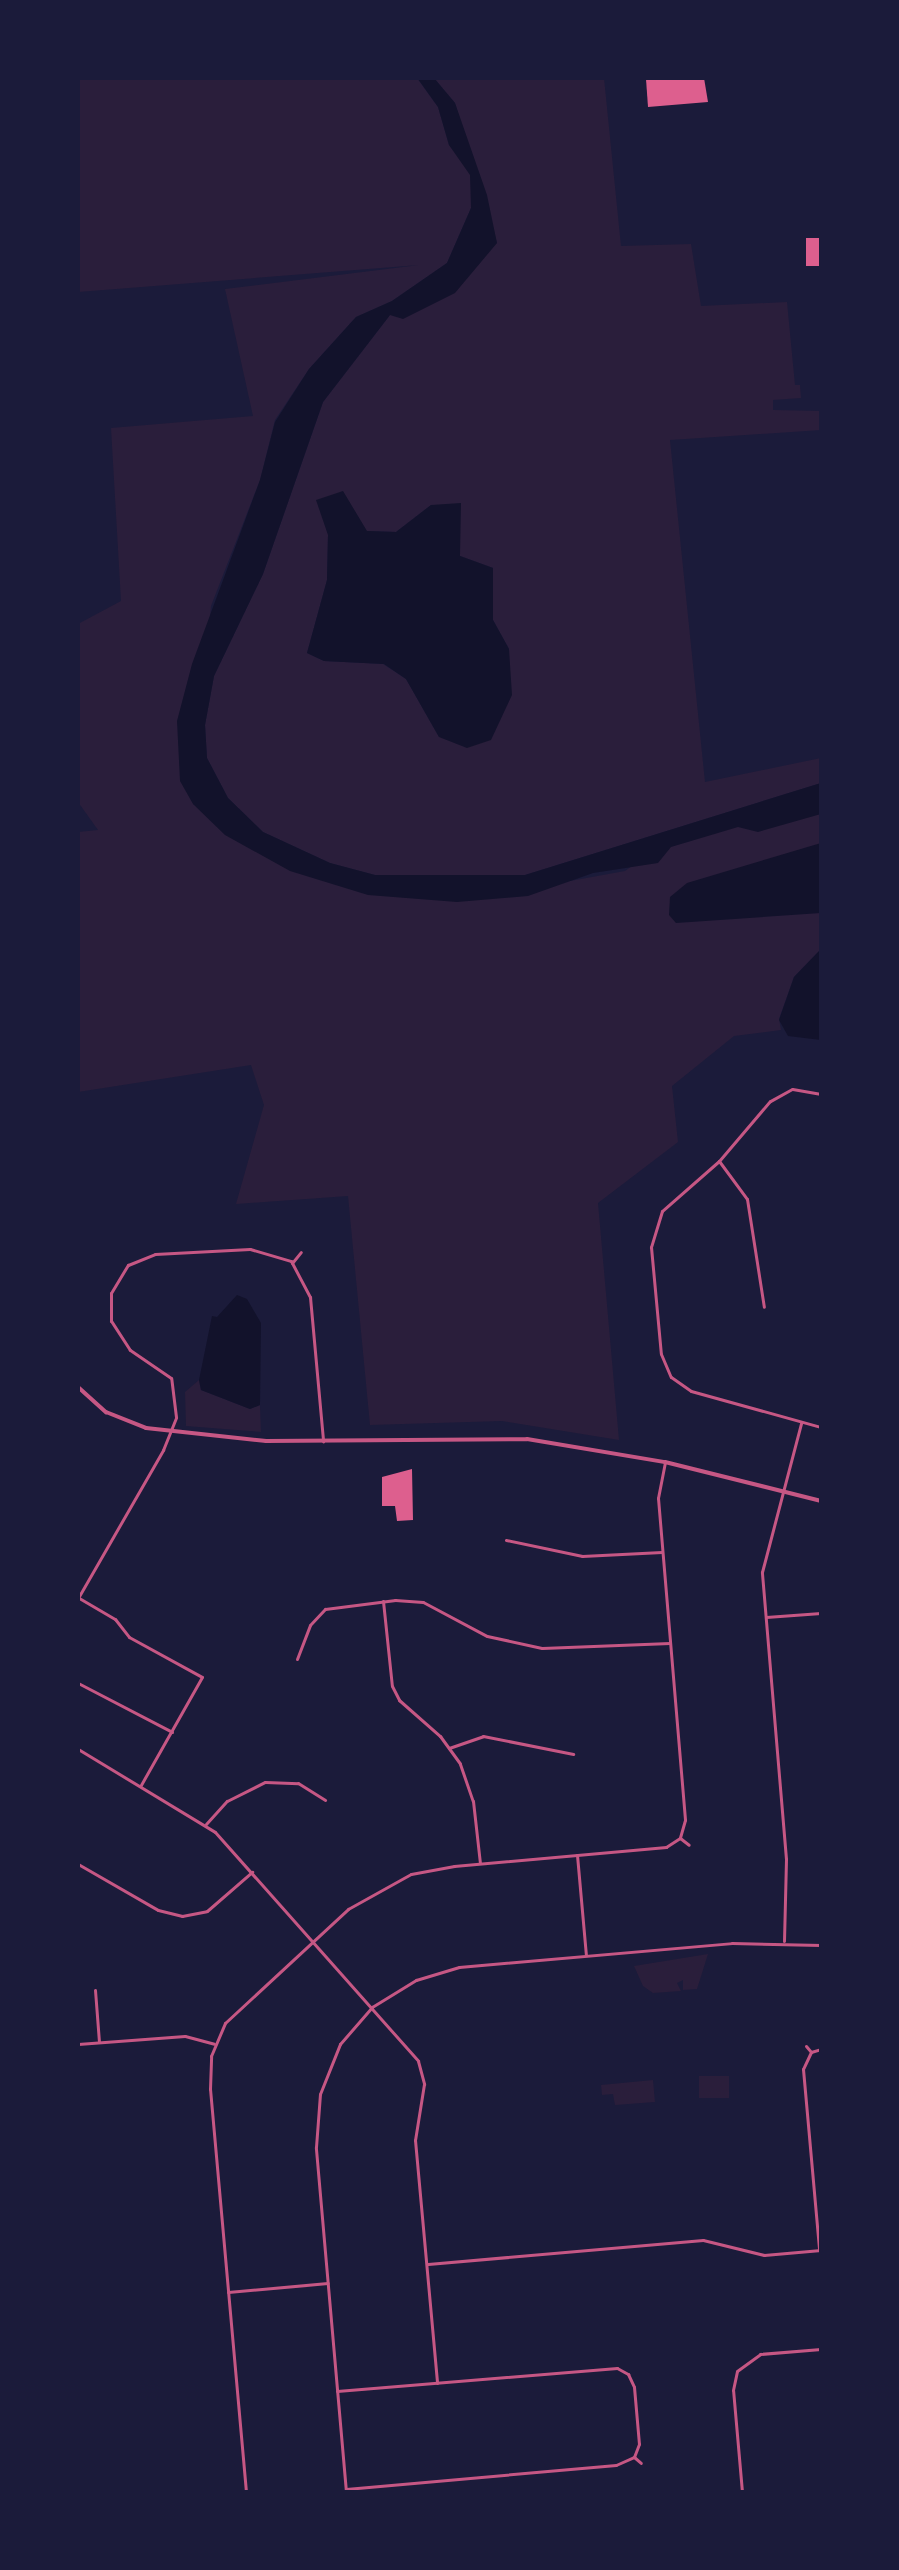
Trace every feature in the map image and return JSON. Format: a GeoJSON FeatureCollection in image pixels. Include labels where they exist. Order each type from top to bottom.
{"type":"FeatureCollection","features":[{"type":"Feature","properties":{"kind":"street"},"geometry":{"type":"LineString","coordinates":[[821,1094],[796,1089],[777,1095],[719,1161],[662,1211],[654,1227],[654,1277],[666,1370],[691,1391],[821,1427]]}},
{"type":"Feature","properties":{"kind":"street"},"geometry":{"type":"LineString","coordinates":[[719,1161],[747,1199],[764,1307]]}},
{"type":"Feature","properties":{"kind":"street"},"geometry":{"type":"LineString","coordinates":[[141,1785],[202,1677],[129,1637],[115,1619],[78,1598],[172,1431],[174,1383],[165,1371],[130,1350],[111,1321],[111,1293],[120,1274],[145,1256],[167,1253],[258,1249],[292,1263],[310,1297],[323,1441]]}},
{"type":"Feature","properties":{"kind":"street"},"geometry":{"type":"LineString","coordinates":[[292,1263],[301,1252]]}},
{"type":"Feature","properties":{"kind":"street"},"geometry":{"type":"LineString","coordinates":[[78,1387],[119,1418],[172,1431],[266,1441],[506,1437],[665,1462],[821,1501]]}},
{"type":"Feature","properties":{"kind":"street"},"geometry":{"type":"LineString","coordinates":[[784,1941],[786,1859],[763,1554],[802,1423]]}},
{"type":"Feature","properties":{"kind":"street"},"geometry":{"type":"LineString","coordinates":[[246,2492],[210,2089],[214,2044],[241,2004],[348,1909],[388,1885],[428,1870],[666,1847],[680,1838],[685,1820],[658,1498],[665,1462]]}},
{"type":"Feature","properties":{"kind":"street"},"geometry":{"type":"LineString","coordinates":[[506,1540],[591,1556],[662,1552]]}},
{"type":"Feature","properties":{"kind":"street"},"geometry":{"type":"LineString","coordinates":[[297,1659],[310,1625],[325,1609],[383,1601],[423,1602],[487,1636],[542,1648],[670,1643]]}},
{"type":"Feature","properties":{"kind":"street"},"geometry":{"type":"LineString","coordinates":[[383,1601],[392,1686],[399,1700],[449,1748],[468,1782],[480,1863]]}},
{"type":"Feature","properties":{"kind":"street"},"geometry":{"type":"LineString","coordinates":[[766,1617],[821,1613]]}},
{"type":"Feature","properties":{"kind":"street"},"geometry":{"type":"LineString","coordinates":[[78,1683],[172,1732]]}},
{"type":"Feature","properties":{"kind":"street"},"geometry":{"type":"LineString","coordinates":[[449,1748],[483,1736],[573,1754]]}},
{"type":"Feature","properties":{"kind":"street"},"geometry":{"type":"LineString","coordinates":[[78,1749],[206,1824],[372,2007],[424,2075],[415,2140],[437,2383]]}},
{"type":"Feature","properties":{"kind":"street"},"geometry":{"type":"LineString","coordinates":[[206,1824],[227,1801],[265,1782],[298,1783],[325,1800]]}},
{"type":"Feature","properties":{"kind":"street"},"geometry":{"type":"LineString","coordinates":[[680,1838],[689,1845]]}},
{"type":"Feature","properties":{"kind":"street"},"geometry":{"type":"LineString","coordinates":[[577,1855],[586,1955]]}},
{"type":"Feature","properties":{"kind":"street"},"geometry":{"type":"LineString","coordinates":[[78,1864],[158,1910],[182,1916],[207,1911],[252,1872]]}},
{"type":"Feature","properties":{"kind":"street"},"geometry":{"type":"LineString","coordinates":[[337,2391],[607,2367],[625,2372],[634,2387],[639,2444],[634,2457],[616,2465],[346,2490],[337,2391],[316,2147],[320,2094],[340,2044],[372,2007],[437,1971],[586,1955],[784,1941],[821,1945]]}},
{"type":"Feature","properties":{"kind":"street"},"geometry":{"type":"LineString","coordinates":[[95,1990],[99,2042]]}},
{"type":"Feature","properties":{"kind":"street"},"geometry":{"type":"LineString","coordinates":[[78,2044],[185,2036],[214,2044]]}},
{"type":"Feature","properties":{"kind":"street"},"geometry":{"type":"LineString","coordinates":[[806,2046],[811,2052]]}},
{"type":"Feature","properties":{"kind":"street"},"geometry":{"type":"LineString","coordinates":[[427,2264],[703,2240],[764,2255],[820,2250],[803,2069],[811,2052],[821,2049]]}},
{"type":"Feature","properties":{"kind":"street"},"geometry":{"type":"LineString","coordinates":[[228,2292],[328,2283]]}},
{"type":"Feature","properties":{"kind":"street"},"geometry":{"type":"LineString","coordinates":[[742,2492],[733,2390],[740,2366],[760,2354],[821,2349]]}},
{"type":"Feature","properties":{"kind":"street"},"geometry":{"type":"LineString","coordinates":[[634,2457],[641,2463]]}},
{"type":"Feature","properties":{"kind":"shaded area"},"geometry":{"type":"Polygon","coordinates":[[[78,78],[417,78],[438,107],[449,145],[473,173],[471,208],[447,263],[392,301],[356,317],[309,369],[275,420],[260,480],[211,606],[193,804],[355,888],[570,881],[625,871],[657,848],[821,801],[821,949],[794,977],[779,1019],[781,1030],[734,1036],[672,1086],[678,1142],[598,1203],[619,1440],[502,1421],[370,1425],[348,1196],[236,1204],[264,1105],[251,1065],[78,1092],[78,832],[98,830],[78,802],[78,624],[121,601],[111,428],[253,416],[225,289],[419,265],[78,292],[78,78]]]}},
{"type":"Feature","properties":{"kind":"shaded area"},"geometry":{"type":"Polygon","coordinates":[[[434,78],[604,78],[621,246],[691,244],[701,306],[787,302],[795,385],[800,385],[801,398],[773,400],[773,410],[821,411],[821,430],[670,440],[705,782],[821,758],[821,783],[525,875],[427,878],[375,875],[330,863],[263,832],[228,798],[207,758],[205,725],[214,676],[263,574],[323,402],[390,315],[497,243],[455,103],[434,78]],[[342,491],[328,535],[327,580],[307,653],[324,661],[383,664],[406,679],[439,737],[509,649],[493,620],[493,568],[460,556],[431,505],[396,532],[366,531],[342,491]]]}},
{"type":"Feature","properties":{"kind":"shaded area"},"geometry":{"type":"Polygon","coordinates":[[[434,78],[455,103],[487,195],[497,243],[455,293],[403,319],[390,315],[323,402],[263,574],[214,676],[205,725],[207,758],[228,798],[263,832],[330,863],[375,875],[525,875],[821,783],[821,814],[758,832],[738,827],[671,847],[658,863],[593,873],[528,896],[457,902],[368,895],[290,871],[225,835],[193,804],[180,781],[177,721],[192,664],[260,480],[275,422],[309,369],[356,317],[392,301],[447,263],[471,208],[470,175],[449,145],[438,107],[418,79],[434,78]]]}},
{"type":"Feature","properties":{"kind":"shaded area"},"geometry":{"type":"Polygon","coordinates":[[[343,491],[367,531],[396,532],[431,505],[461,503],[460,556],[493,568],[493,620],[509,649],[512,695],[491,740],[467,748],[439,737],[406,679],[384,664],[324,661],[307,653],[327,580],[328,535],[316,500],[343,491]]]}},
{"type":"Feature","properties":{"kind":"shaded area"},"geometry":{"type":"Polygon","coordinates":[[[821,843],[821,913],[676,923],[669,915],[670,897],[687,883],[821,843]]]}},
{"type":"Feature","properties":{"kind":"shaded area"},"geometry":{"type":"Polygon","coordinates":[[[821,949],[821,1040],[788,1036],[779,1020],[794,977],[821,949]]]}},
{"type":"Feature","properties":{"kind":"shaded area"},"geometry":{"type":"Polygon","coordinates":[[[237,1295],[247,1299],[261,1323],[260,1405],[250,1409],[201,1390],[199,1380],[212,1316],[217,1317],[237,1295]]]}},
{"type":"Feature","properties":{"kind":"shaded area"},"geometry":{"type":"Polygon","coordinates":[[[199,1380],[201,1390],[250,1409],[260,1405],[261,1432],[186,1426],[185,1392],[199,1380]]]}},
{"type":"Feature","properties":{"kind":"shaded area"},"geometry":{"type":"Polygon","coordinates":[[[708,1954],[697,1989],[683,1990],[683,1980],[677,1983],[681,1991],[653,1993],[643,1986],[634,1966],[708,1954]]]}},
{"type":"Feature","properties":{"kind":"shaded area"},"geometry":{"type":"Polygon","coordinates":[[[699,2076],[729,2076],[729,2098],[699,2098],[699,2076]]]}},
{"type":"Feature","properties":{"kind":"shaded area"},"geometry":{"type":"Polygon","coordinates":[[[653,2080],[655,2102],[615,2105],[613,2094],[602,2095],[601,2085],[653,2080]]]}},
{"type":"Feature","properties":{"kind":"building"},"geometry":{"type":"Polygon","coordinates":[[[704,78],[708,102],[648,107],[646,79],[704,78]]]}},
{"type":"Feature","properties":{"kind":"building"},"geometry":{"type":"Polygon","coordinates":[[[806,238],[821,238],[821,266],[806,266],[806,238]]]}},
{"type":"Feature","properties":{"kind":"building"},"geometry":{"type":"Polygon","coordinates":[[[412,1469],[413,1520],[397,1521],[395,1506],[382,1506],[382,1477],[412,1469]]]}}]}
